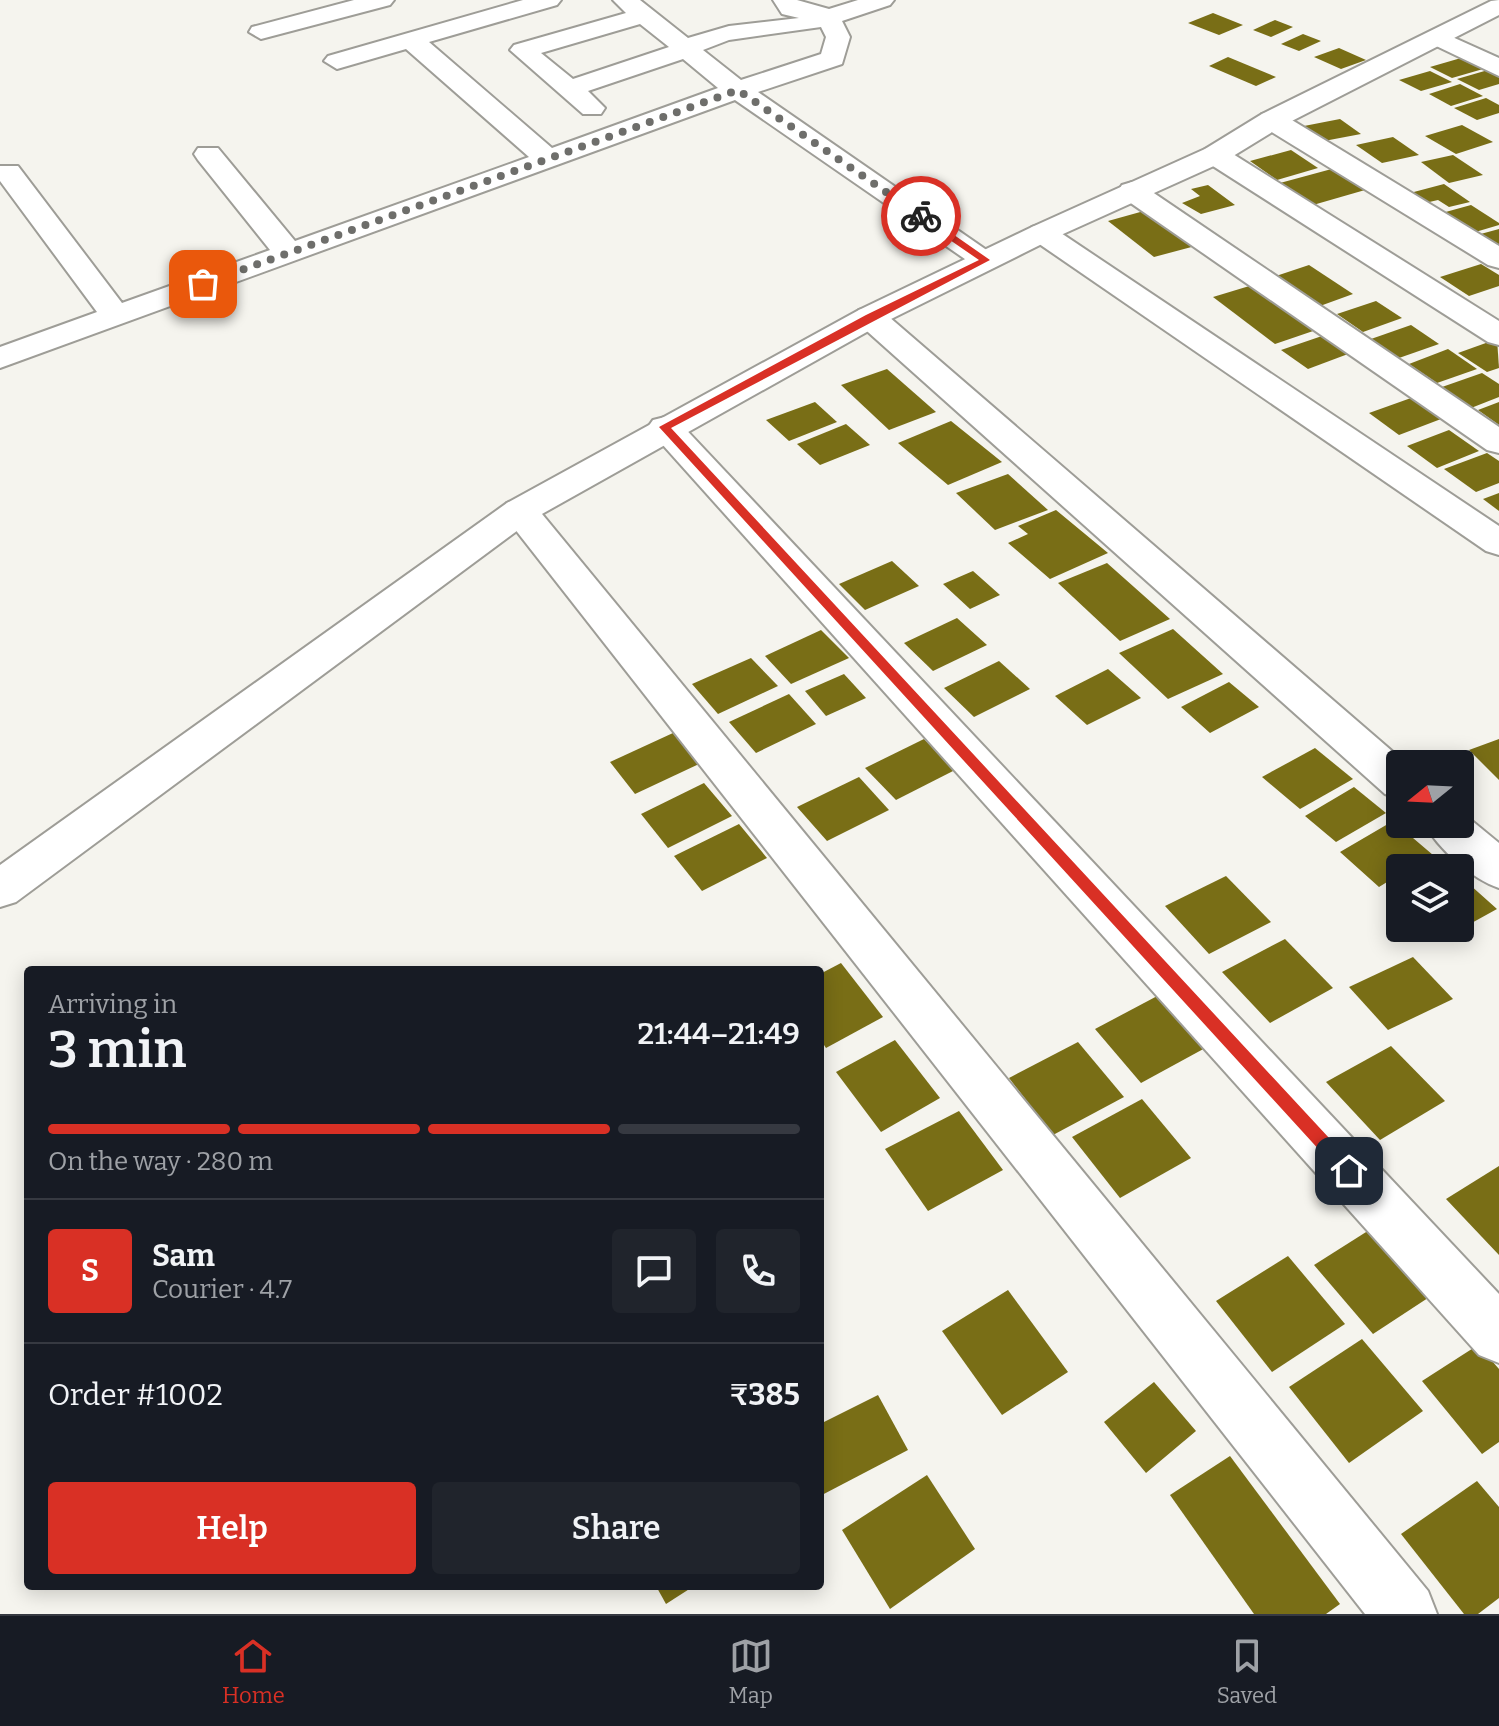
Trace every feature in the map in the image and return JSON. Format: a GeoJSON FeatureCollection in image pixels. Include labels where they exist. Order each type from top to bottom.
{"type":"FeatureCollection","features":[{"type":"Feature","properties":{"kind":"street"},"geometry":{"type":"LineString","coordinates":[[261,32],[382,0]]}},
{"type":"Feature","properties":{"kind":"street"},"geometry":{"type":"LineString","coordinates":[[337,61],[549,0]]}},
{"type":"Feature","properties":{"kind":"street"},"geometry":{"type":"LineString","coordinates":[[785,0],[791,9],[827,16]]}},
{"type":"Feature","properties":{"kind":"street"},"geometry":{"type":"LineString","coordinates":[[569,89],[686,50],[700,39],[803,24],[882,0]]}},
{"type":"Feature","properties":{"kind":"street"},"geometry":{"type":"LineString","coordinates":[[0,889],[520,511],[665,427],[870,317],[1042,233],[1215,155],[1272,120],[1499,6]]}},
{"type":"Feature","properties":{"kind":"street"},"geometry":{"type":"LineString","coordinates":[[622,132],[523,50],[634,8],[738,90],[986,260]]}},
{"type":"Feature","properties":{"kind":"street"},"geometry":{"type":"LineString","coordinates":[[0,358],[738,90],[833,59],[838,37],[827,16]]}},
{"type":"Feature","properties":{"kind":"street"},"geometry":{"type":"LineString","coordinates":[[1439,38],[1499,68]]}},
{"type":"Feature","properties":{"kind":"street"},"geometry":{"type":"LineString","coordinates":[[411,40],[548,159]]}},
{"type":"Feature","properties":{"kind":"street"},"geometry":{"type":"LineString","coordinates":[[1272,120],[1499,259]]}},
{"type":"Feature","properties":{"kind":"street"},"geometry":{"type":"LineString","coordinates":[[208,154],[289,253]]}},
{"type":"Feature","properties":{"kind":"street"},"geometry":{"type":"LineString","coordinates":[[1215,155],[1499,335]]}},
{"type":"Feature","properties":{"kind":"street"},"geometry":{"type":"LineString","coordinates":[[8,172],[116,316]]}},
{"type":"Feature","properties":{"kind":"street"},"geometry":{"type":"LineString","coordinates":[[1132,191],[1499,443]]}},
{"type":"Feature","properties":{"kind":"street"},"geometry":{"type":"LineString","coordinates":[[1042,233],[1499,543]]}},
{"type":"Feature","properties":{"kind":"street"},"geometry":{"type":"LineString","coordinates":[[870,317],[1386,771]]}},
{"type":"Feature","properties":{"kind":"street"},"geometry":{"type":"LineString","coordinates":[[665,427],[1499,1335]]}},
{"type":"Feature","properties":{"kind":"street"},"geometry":{"type":"LineString","coordinates":[[520,511],[1405,1614]]}},
{"type":"Feature","properties":{"kind":"street"},"geometry":{"type":"LineString","coordinates":[[1463,838],[1499,870]]}},
{"type":"Feature","properties":{"kind":"building"},"geometry":{"type":"Polygon","coordinates":[[[1213,13],[1243,25],[1219,35],[1188,23],[1213,13]]]}},
{"type":"Feature","properties":{"kind":"building"},"geometry":{"type":"Polygon","coordinates":[[[1275,20],[1293,27],[1271,37],[1253,30],[1275,20]]]}},
{"type":"Feature","properties":{"kind":"building"},"geometry":{"type":"Polygon","coordinates":[[[1303,34],[1321,41],[1299,51],[1281,44],[1303,34]]]}},
{"type":"Feature","properties":{"kind":"building"},"geometry":{"type":"Polygon","coordinates":[[[1339,48],[1366,60],[1341,69],[1314,57],[1339,48]]]}},
{"type":"Feature","properties":{"kind":"building"},"geometry":{"type":"Polygon","coordinates":[[[1228,57],[1276,77],[1256,86],[1209,66],[1228,57]]]}},
{"type":"Feature","properties":{"kind":"building"},"geometry":{"type":"Polygon","coordinates":[[[1461,58],[1483,69],[1452,78],[1430,67],[1461,58]]]}},
{"type":"Feature","properties":{"kind":"building"},"geometry":{"type":"Polygon","coordinates":[[[1488,70],[1499,75],[1499,84],[1479,90],[1457,79],[1488,70]]]}},
{"type":"Feature","properties":{"kind":"building"},"geometry":{"type":"Polygon","coordinates":[[[1430,71],[1452,82],[1421,91],[1399,80],[1430,71]]]}},
{"type":"Feature","properties":{"kind":"building"},"geometry":{"type":"Polygon","coordinates":[[[1460,84],[1483,96],[1451,106],[1429,94],[1460,84]]]}},
{"type":"Feature","properties":{"kind":"building"},"geometry":{"type":"Polygon","coordinates":[[[1486,98],[1499,105],[1499,113],[1477,120],[1454,108],[1486,98]]]}},
{"type":"Feature","properties":{"kind":"building"},"geometry":{"type":"Polygon","coordinates":[[[1340,119],[1361,134],[1324,141],[1304,126],[1340,119]]]}},
{"type":"Feature","properties":{"kind":"building"},"geometry":{"type":"Polygon","coordinates":[[[1462,125],[1493,142],[1456,154],[1425,136],[1462,125]]]}},
{"type":"Feature","properties":{"kind":"building"},"geometry":{"type":"Polygon","coordinates":[[[1393,137],[1419,155],[1382,163],[1356,145],[1393,137]]]}},
{"type":"Feature","properties":{"kind":"building"},"geometry":{"type":"Polygon","coordinates":[[[1291,150],[1318,168],[1277,180],[1250,161],[1291,150]]]}},
{"type":"Feature","properties":{"kind":"building"},"geometry":{"type":"Polygon","coordinates":[[[1453,155],[1483,175],[1449,183],[1421,162],[1453,155]]]}},
{"type":"Feature","properties":{"kind":"building"},"geometry":{"type":"Polygon","coordinates":[[[1339,167],[1372,188],[1313,205],[1280,183],[1339,167]]]}},
{"type":"Feature","properties":{"kind":"building"},"geometry":{"type":"Polygon","coordinates":[[[1444,184],[1470,202],[1449,207],[1438,200],[1425,203],[1410,193],[1444,184]]]}},
{"type":"Feature","properties":{"kind":"building"},"geometry":{"type":"Polygon","coordinates":[[[1208,185],[1235,205],[1201,214],[1182,203],[1200,196],[1191,189],[1208,185]]]}},
{"type":"Feature","properties":{"kind":"building"},"geometry":{"type":"Polygon","coordinates":[[[1471,205],[1499,225],[1472,233],[1442,213],[1471,205]]]}},
{"type":"Feature","properties":{"kind":"building"},"geometry":{"type":"Polygon","coordinates":[[[1151,209],[1199,245],[1154,257],[1108,221],[1151,209]]]}},
{"type":"Feature","properties":{"kind":"building"},"geometry":{"type":"Polygon","coordinates":[[[1499,229],[1499,247],[1477,235],[1499,229]]]}},
{"type":"Feature","properties":{"kind":"building"},"geometry":{"type":"Polygon","coordinates":[[[1481,264],[1499,275],[1499,286],[1469,296],[1440,277],[1481,264]]]}},
{"type":"Feature","properties":{"kind":"building"},"geometry":{"type":"Polygon","coordinates":[[[1309,265],[1353,294],[1320,306],[1276,276],[1309,265]]]}},
{"type":"Feature","properties":{"kind":"building"},"geometry":{"type":"Polygon","coordinates":[[[1256,284],[1319,329],[1275,344],[1213,297],[1256,284]]]}},
{"type":"Feature","properties":{"kind":"building"},"geometry":{"type":"Polygon","coordinates":[[[1376,301],[1402,318],[1363,332],[1337,314],[1376,301]]]}},
{"type":"Feature","properties":{"kind":"building"},"geometry":{"type":"Polygon","coordinates":[[[1411,325],[1439,344],[1399,358],[1371,339],[1411,325]]]}},
{"type":"Feature","properties":{"kind":"building"},"geometry":{"type":"Polygon","coordinates":[[[1322,336],[1348,354],[1308,369],[1281,350],[1322,336]]]}},
{"type":"Feature","properties":{"kind":"building"},"geometry":{"type":"Polygon","coordinates":[[[1497,339],[1499,368],[1487,372],[1458,353],[1497,339]]]}},
{"type":"Feature","properties":{"kind":"building"},"geometry":{"type":"Polygon","coordinates":[[[1448,349],[1477,369],[1437,383],[1409,364],[1448,349]]]}},
{"type":"Feature","properties":{"kind":"building"},"geometry":{"type":"Polygon","coordinates":[[[887,369],[936,412],[889,430],[841,385],[887,369]]]}},
{"type":"Feature","properties":{"kind":"building"},"geometry":{"type":"Polygon","coordinates":[[[1482,373],[1499,384],[1499,397],[1471,408],[1442,387],[1482,373]]]}},
{"type":"Feature","properties":{"kind":"building"},"geometry":{"type":"Polygon","coordinates":[[[1411,398],[1441,419],[1399,435],[1369,413],[1411,398]]]}},
{"type":"Feature","properties":{"kind":"building"},"geometry":{"type":"Polygon","coordinates":[[[815,402],[837,422],[789,441],[766,420],[815,402]]]}},
{"type":"Feature","properties":{"kind":"building"},"geometry":{"type":"Polygon","coordinates":[[[1499,402],[1499,425],[1478,410],[1499,402]]]}},
{"type":"Feature","properties":{"kind":"building"},"geometry":{"type":"Polygon","coordinates":[[[951,421],[1002,462],[948,485],[898,443],[951,421]]]}},
{"type":"Feature","properties":{"kind":"building"},"geometry":{"type":"Polygon","coordinates":[[[846,424],[870,445],[820,465],[797,444],[846,424]]]}},
{"type":"Feature","properties":{"kind":"building"},"geometry":{"type":"Polygon","coordinates":[[[1449,430],[1479,451],[1437,468],[1407,446],[1449,430]]]}},
{"type":"Feature","properties":{"kind":"building"},"geometry":{"type":"Polygon","coordinates":[[[1487,453],[1499,461],[1499,483],[1476,492],[1444,469],[1487,453]]]}},
{"type":"Feature","properties":{"kind":"building"},"geometry":{"type":"Polygon","coordinates":[[[1008,474],[1048,510],[995,530],[956,493],[1008,474]]]}},
{"type":"Feature","properties":{"kind":"building"},"geometry":{"type":"Polygon","coordinates":[[[1499,493],[1499,511],[1483,499],[1499,493]]]}},
{"type":"Feature","properties":{"kind":"building"},"geometry":{"type":"Polygon","coordinates":[[[1056,510],[1108,553],[1050,579],[1008,543],[1028,534],[1018,526],[1056,510]]]}},
{"type":"Feature","properties":{"kind":"building"},"geometry":{"type":"Polygon","coordinates":[[[892,561],[919,586],[865,610],[839,584],[892,561]]]}},
{"type":"Feature","properties":{"kind":"building"},"geometry":{"type":"Polygon","coordinates":[[[1107,563],[1170,619],[1120,641],[1058,583],[1107,563]]]}},
{"type":"Feature","properties":{"kind":"building"},"geometry":{"type":"Polygon","coordinates":[[[973,571],[1000,595],[970,609],[943,584],[973,571]]]}},
{"type":"Feature","properties":{"kind":"building"},"geometry":{"type":"Polygon","coordinates":[[[957,618],[987,645],[933,671],[904,643],[957,618]]]}},
{"type":"Feature","properties":{"kind":"building"},"geometry":{"type":"Polygon","coordinates":[[[1173,629],[1223,674],[1168,699],[1119,653],[1173,629]]]}},
{"type":"Feature","properties":{"kind":"building"},"geometry":{"type":"Polygon","coordinates":[[[821,630],[849,658],[791,684],[765,656],[821,630]]]}},
{"type":"Feature","properties":{"kind":"building"},"geometry":{"type":"Polygon","coordinates":[[[751,658],[778,686],[718,714],[692,684],[751,658]]]}},
{"type":"Feature","properties":{"kind":"building"},"geometry":{"type":"Polygon","coordinates":[[[999,661],[1030,689],[974,717],[944,688],[999,661]]]}},
{"type":"Feature","properties":{"kind":"building"},"geometry":{"type":"Polygon","coordinates":[[[1108,669],[1141,698],[1087,725],[1055,696],[1108,669]]]}},
{"type":"Feature","properties":{"kind":"building"},"geometry":{"type":"Polygon","coordinates":[[[844,674],[866,698],[826,716],[805,691],[844,674]]]}},
{"type":"Feature","properties":{"kind":"building"},"geometry":{"type":"Polygon","coordinates":[[[1229,682],[1259,707],[1210,733],[1181,707],[1229,682]]]}},
{"type":"Feature","properties":{"kind":"building"},"geometry":{"type":"Polygon","coordinates":[[[789,694],[816,724],[756,753],[729,722],[789,694]]]}},
{"type":"Feature","properties":{"kind":"building"},"geometry":{"type":"Polygon","coordinates":[[[673,733],[699,764],[635,794],[610,762],[673,733]]]}},
{"type":"Feature","properties":{"kind":"building"},"geometry":{"type":"Polygon","coordinates":[[[924,739],[955,770],[896,800],[865,768],[924,739]]]}},
{"type":"Feature","properties":{"kind":"building"},"geometry":{"type":"Polygon","coordinates":[[[1499,739],[1499,780],[1474,755],[1474,750],[1469,750],[1499,739]]]}},
{"type":"Feature","properties":{"kind":"building"},"geometry":{"type":"Polygon","coordinates":[[[1315,748],[1353,779],[1300,809],[1262,777],[1315,748]]]}},
{"type":"Feature","properties":{"kind":"building"},"geometry":{"type":"Polygon","coordinates":[[[859,777],[889,810],[827,841],[797,807],[859,777]]]}},
{"type":"Feature","properties":{"kind":"building"},"geometry":{"type":"Polygon","coordinates":[[[704,783],[732,816],[668,848],[641,814],[704,783]]]}},
{"type":"Feature","properties":{"kind":"building"},"geometry":{"type":"Polygon","coordinates":[[[1354,787],[1386,813],[1336,842],[1305,816],[1354,787]]]}},
{"type":"Feature","properties":{"kind":"building"},"geometry":{"type":"Polygon","coordinates":[[[739,824],[767,858],[702,891],[674,856],[739,824]]]}},
{"type":"Feature","properties":{"kind":"building"},"geometry":{"type":"Polygon","coordinates":[[[1386,825],[1386,838],[1413,838],[1432,854],[1386,854],[1386,883],[1379,887],[1340,852],[1386,825]]]}},
{"type":"Feature","properties":{"kind":"building"},"geometry":{"type":"Polygon","coordinates":[[[1226,876],[1271,922],[1209,954],[1165,906],[1226,876]]]}},
{"type":"Feature","properties":{"kind":"building"},"geometry":{"type":"Polygon","coordinates":[[[1474,888],[1497,909],[1474,922],[1474,888]]]}},
{"type":"Feature","properties":{"kind":"building"},"geometry":{"type":"Polygon","coordinates":[[[1285,939],[1333,988],[1270,1023],[1222,972],[1285,939]]]}},
{"type":"Feature","properties":{"kind":"building"},"geometry":{"type":"Polygon","coordinates":[[[1413,957],[1453,999],[1388,1030],[1349,987],[1413,957]]]}},
{"type":"Feature","properties":{"kind":"building"},"geometry":{"type":"Polygon","coordinates":[[[841,963],[883,1017],[826,1048],[824,1045],[824,972],[841,963]]]}},
{"type":"Feature","properties":{"kind":"building"},"geometry":{"type":"Polygon","coordinates":[[[1161,994],[1207,1047],[1141,1083],[1095,1029],[1161,994]]]}},
{"type":"Feature","properties":{"kind":"building"},"geometry":{"type":"Polygon","coordinates":[[[895,1040],[940,1098],[881,1132],[836,1072],[895,1040]]]}},
{"type":"Feature","properties":{"kind":"building"},"geometry":{"type":"Polygon","coordinates":[[[1078,1042],[1124,1097],[1053,1135],[1009,1078],[1078,1042]]]}},
{"type":"Feature","properties":{"kind":"building"},"geometry":{"type":"Polygon","coordinates":[[[1391,1046],[1445,1101],[1380,1140],[1326,1082],[1391,1046]]]}},
{"type":"Feature","properties":{"kind":"building"},"geometry":{"type":"Polygon","coordinates":[[[1142,1099],[1191,1158],[1120,1198],[1072,1137],[1142,1099]]]}},
{"type":"Feature","properties":{"kind":"building"},"geometry":{"type":"Polygon","coordinates":[[[959,1111],[1003,1170],[928,1211],[885,1149],[959,1111]]]}},
{"type":"Feature","properties":{"kind":"building"},"geometry":{"type":"Polygon","coordinates":[[[1499,1166],[1499,1255],[1446,1199],[1499,1166]]]}},
{"type":"Feature","properties":{"kind":"building"},"geometry":{"type":"Polygon","coordinates":[[[1374,1227],[1434,1294],[1373,1334],[1314,1265],[1374,1227]]]}},
{"type":"Feature","properties":{"kind":"building"},"geometry":{"type":"Polygon","coordinates":[[[1288,1256],[1345,1324],[1272,1372],[1216,1301],[1288,1256]]]}},
{"type":"Feature","properties":{"kind":"building"},"geometry":{"type":"Polygon","coordinates":[[[1008,1290],[1068,1372],[1002,1415],[942,1331],[1008,1290]]]}},
{"type":"Feature","properties":{"kind":"building"},"geometry":{"type":"Polygon","coordinates":[[[1362,1339],[1423,1411],[1349,1463],[1289,1387],[1362,1339]]]}},
{"type":"Feature","properties":{"kind":"building"},"geometry":{"type":"Polygon","coordinates":[[[1478,1345],[1499,1369],[1499,1442],[1482,1454],[1422,1381],[1478,1345]]]}},
{"type":"Feature","properties":{"kind":"building"},"geometry":{"type":"Polygon","coordinates":[[[1154,1382],[1196,1431],[1146,1473],[1104,1422],[1154,1382]]]}},
{"type":"Feature","properties":{"kind":"building"},"geometry":{"type":"Polygon","coordinates":[[[878,1395],[908,1450],[824,1494],[824,1422],[878,1395]]]}},
{"type":"Feature","properties":{"kind":"building"},"geometry":{"type":"Polygon","coordinates":[[[1230,1456],[1340,1604],[1326,1614],[1254,1614],[1170,1495],[1230,1456]]]}},
{"type":"Feature","properties":{"kind":"building"},"geometry":{"type":"Polygon","coordinates":[[[927,1475],[975,1549],[890,1609],[842,1530],[927,1475]]]}},
{"type":"Feature","properties":{"kind":"building"},"geometry":{"type":"Polygon","coordinates":[[[1477,1481],[1499,1507],[1499,1598],[1478,1614],[1464,1614],[1401,1534],[1477,1481]]]}},
{"type":"Feature","properties":{"kind":"building"},"geometry":{"type":"Polygon","coordinates":[[[658,1590],[688,1590],[666,1604],[658,1590]]]}},
{"type":"Feature","properties":{"kind":"way so far"},"geometry":{"type":"LineString","coordinates":[[203,284],[738,90],[921,216]]}},
{"type":"Feature","properties":{"kind":"route"},"geometry":{"type":"LineString","coordinates":[[921,216],[986,260],[870,317],[665,427],[1349,1171]]}}]}
